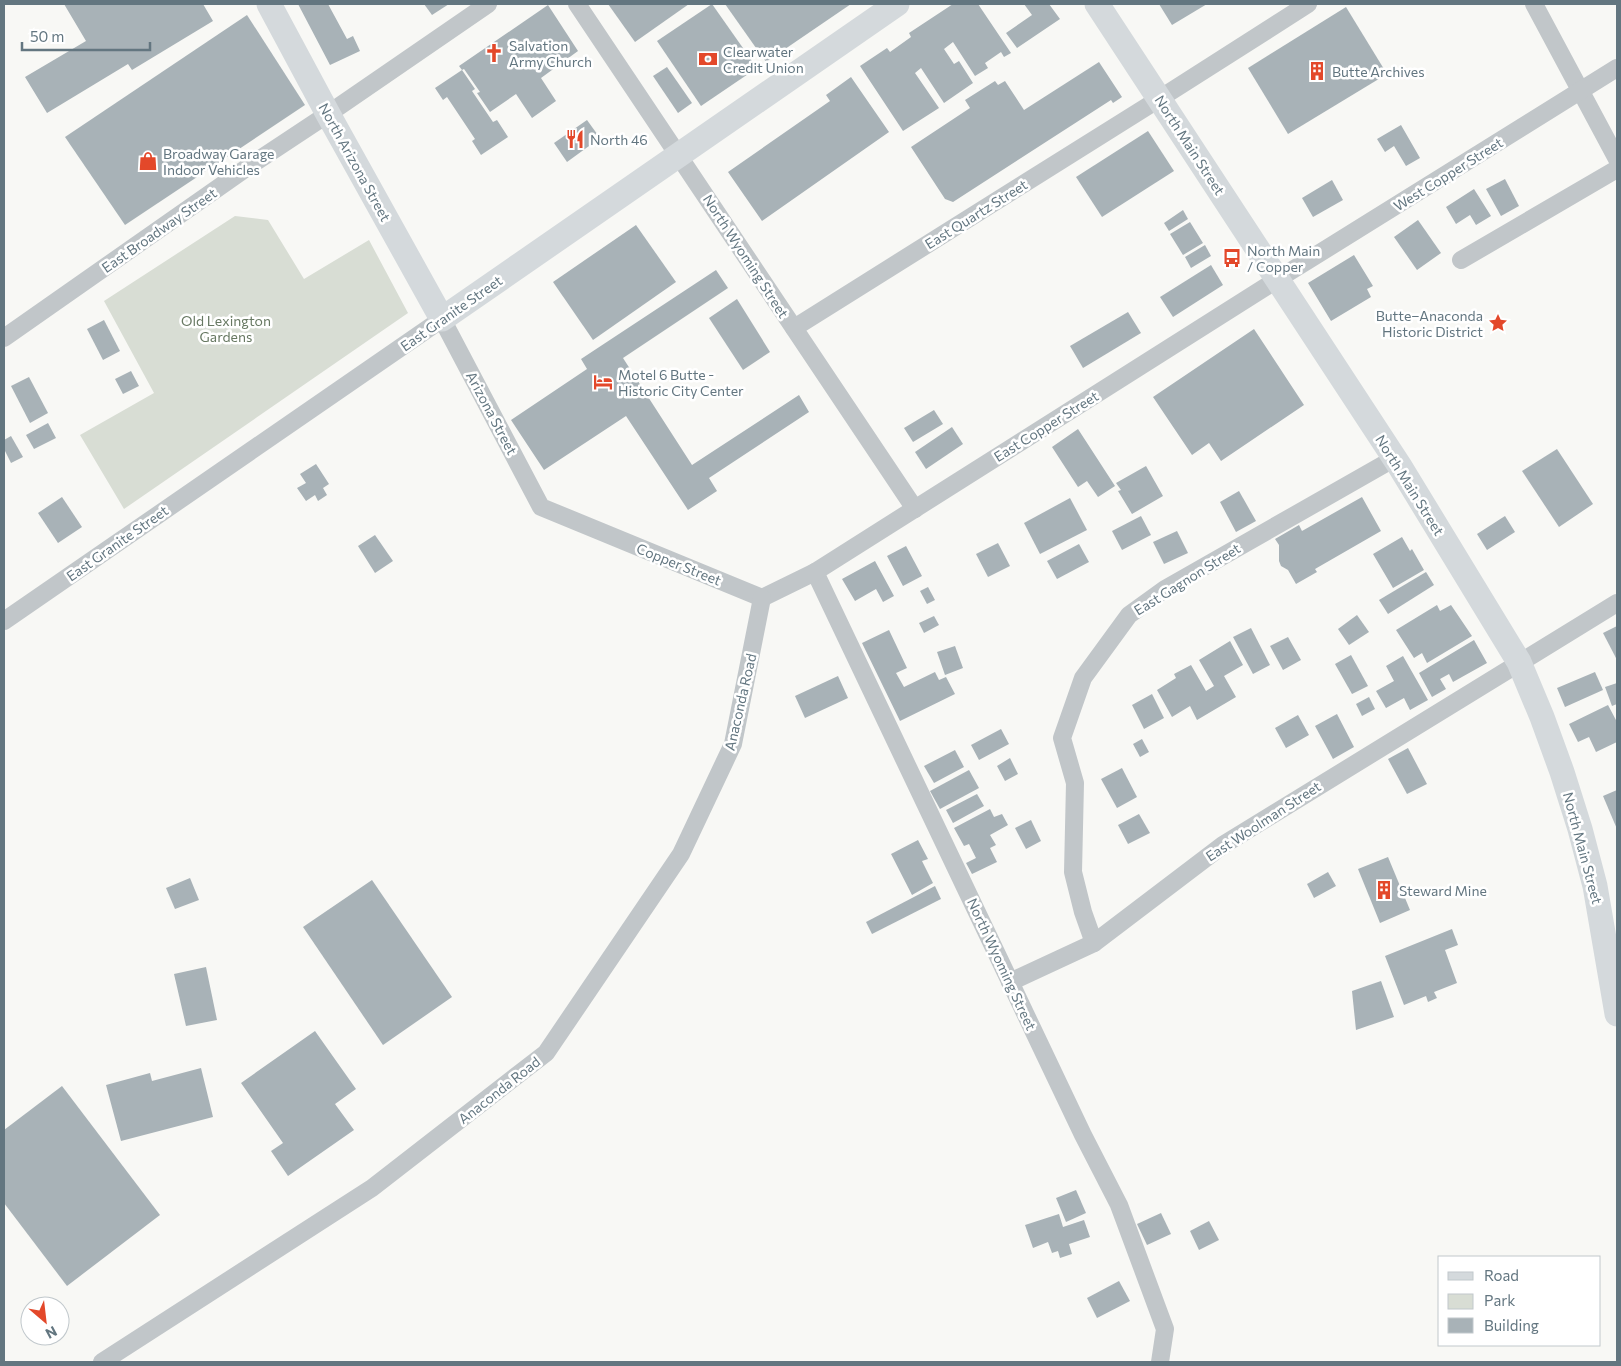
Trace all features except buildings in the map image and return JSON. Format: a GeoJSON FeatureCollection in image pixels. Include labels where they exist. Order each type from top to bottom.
{"type":"FeatureCollection","features":[{"type":"Feature","properties":{"kind":"main road","name":"North Arizona Street"},"geometry":{"type":"LineString","coordinates":[[269,4],[442,319]]}},
{"type":"Feature","properties":{"kind":"main road","name":"East Granite Street"},"geometry":{"type":"LineString","coordinates":[[442,319],[897,4]]}},
{"type":"Feature","properties":{"kind":"main road","name":"North Main Street"},"geometry":{"type":"LineString","coordinates":[[1097,4],[1395,458],[1519,662],[1555,754],[1580,829],[1595,886],[1617,1014]]}},
{"type":"Feature","properties":{"kind":"street","name":"East Broadway Street"},"geometry":{"type":"LineString","coordinates":[[4,338],[245,169],[488,4]]}},
{"type":"Feature","properties":{"kind":"street","name":"North Wyoming Street"},"geometry":{"type":"LineString","coordinates":[[577,4],[916,509]]}},
{"type":"Feature","properties":{"kind":"street","name":"East Quartz Street"},"geometry":{"type":"LineString","coordinates":[[794,328],[1159,100],[1308,4]]}},
{"type":"Feature","properties":{"kind":"street"},"geometry":{"type":"LineString","coordinates":[[1534,4],[1617,159]]}},
{"type":"Feature","properties":{"kind":"street","name":"West Copper Street"},"geometry":{"type":"LineString","coordinates":[[1278,279],[1617,68]]}},
{"type":"Feature","properties":{"kind":"street"},"geometry":{"type":"LineString","coordinates":[[1461,260],[1617,169]]}},
{"type":"Feature","properties":{"kind":"street","name":"East Copper Street"},"geometry":{"type":"LineString","coordinates":[[815,572],[1278,279]]}},
{"type":"Feature","properties":{"kind":"street","name":"Arizona Street"},"geometry":{"type":"LineString","coordinates":[[442,319],[541,507]]}},
{"type":"Feature","properties":{"kind":"street","name":"East Granite Street"},"geometry":{"type":"LineString","coordinates":[[4,621],[442,319]]}},
{"type":"Feature","properties":{"kind":"street","name":"East Gagnon Street"},"geometry":{"type":"LineString","coordinates":[[1094,943],[1083,912],[1073,872],[1075,783],[1062,738],[1084,678],[1129,615],[1145,603],[1165,589],[1395,458]]}},
{"type":"Feature","properties":{"kind":"street","name":"Copper Street"},"geometry":{"type":"LineString","coordinates":[[541,507],[762,598]]}},
{"type":"Feature","properties":{"kind":"street","name":"North Wyoming Street"},"geometry":{"type":"LineString","coordinates":[[815,572],[1083,1135],[1119,1205],[1165,1329],[1160,1362]]}},
{"type":"Feature","properties":{"kind":"street"},"geometry":{"type":"LineString","coordinates":[[762,598],[815,572]]}},
{"type":"Feature","properties":{"kind":"street","name":"Anaconda Road"},"geometry":{"type":"LineString","coordinates":[[102,1362],[372,1188],[546,1053],[681,854],[733,744],[762,598]]}},
{"type":"Feature","properties":{"kind":"street","name":"East Woolman Street"},"geometry":{"type":"LineString","coordinates":[[1010,982],[1094,943],[1222,845],[1519,662],[1617,604]]}},
{"type":"Feature","properties":{"kind":"green space","name":"Old Lexington Gardens"},"geometry":{"type":"Polygon","coordinates":[[[235,216],[268,220],[304,279],[369,240],[408,313],[124,509],[80,435],[154,393],[104,301],[235,216]]]}},
{"type":"Feature","properties":{"kind":"place","name":"Salvation Army Church"},"geometry":{"type":"Point","coordinates":[494,53]}},
{"type":"Feature","properties":{"kind":"place","name":"Clearwater Credit Union"},"geometry":{"type":"Point","coordinates":[708,59]}},
{"type":"Feature","properties":{"kind":"place","name":"Butte Archives"},"geometry":{"type":"Point","coordinates":[1317,71]}},
{"type":"Feature","properties":{"kind":"place","name":"North 46"},"geometry":{"type":"Point","coordinates":[575,139]}},
{"type":"Feature","properties":{"kind":"place","name":"Broadway Garage Indoor Vehicles"},"geometry":{"type":"Point","coordinates":[148,161]}},
{"type":"Feature","properties":{"kind":"place","name":"North Main / Copper"},"geometry":{"type":"Point","coordinates":[1232,258]}},
{"type":"Feature","properties":{"kind":"place","name":"Butte–Anaconda Historic District"},"geometry":{"type":"Point","coordinates":[1498,323]}},
{"type":"Feature","properties":{"kind":"place","name":"Motel 6 Butte - Historic City Center"},"geometry":{"type":"Point","coordinates":[603,382]}},
{"type":"Feature","properties":{"kind":"place","name":"Steward Mine"},"geometry":{"type":"Point","coordinates":[1384,890]}}]}
